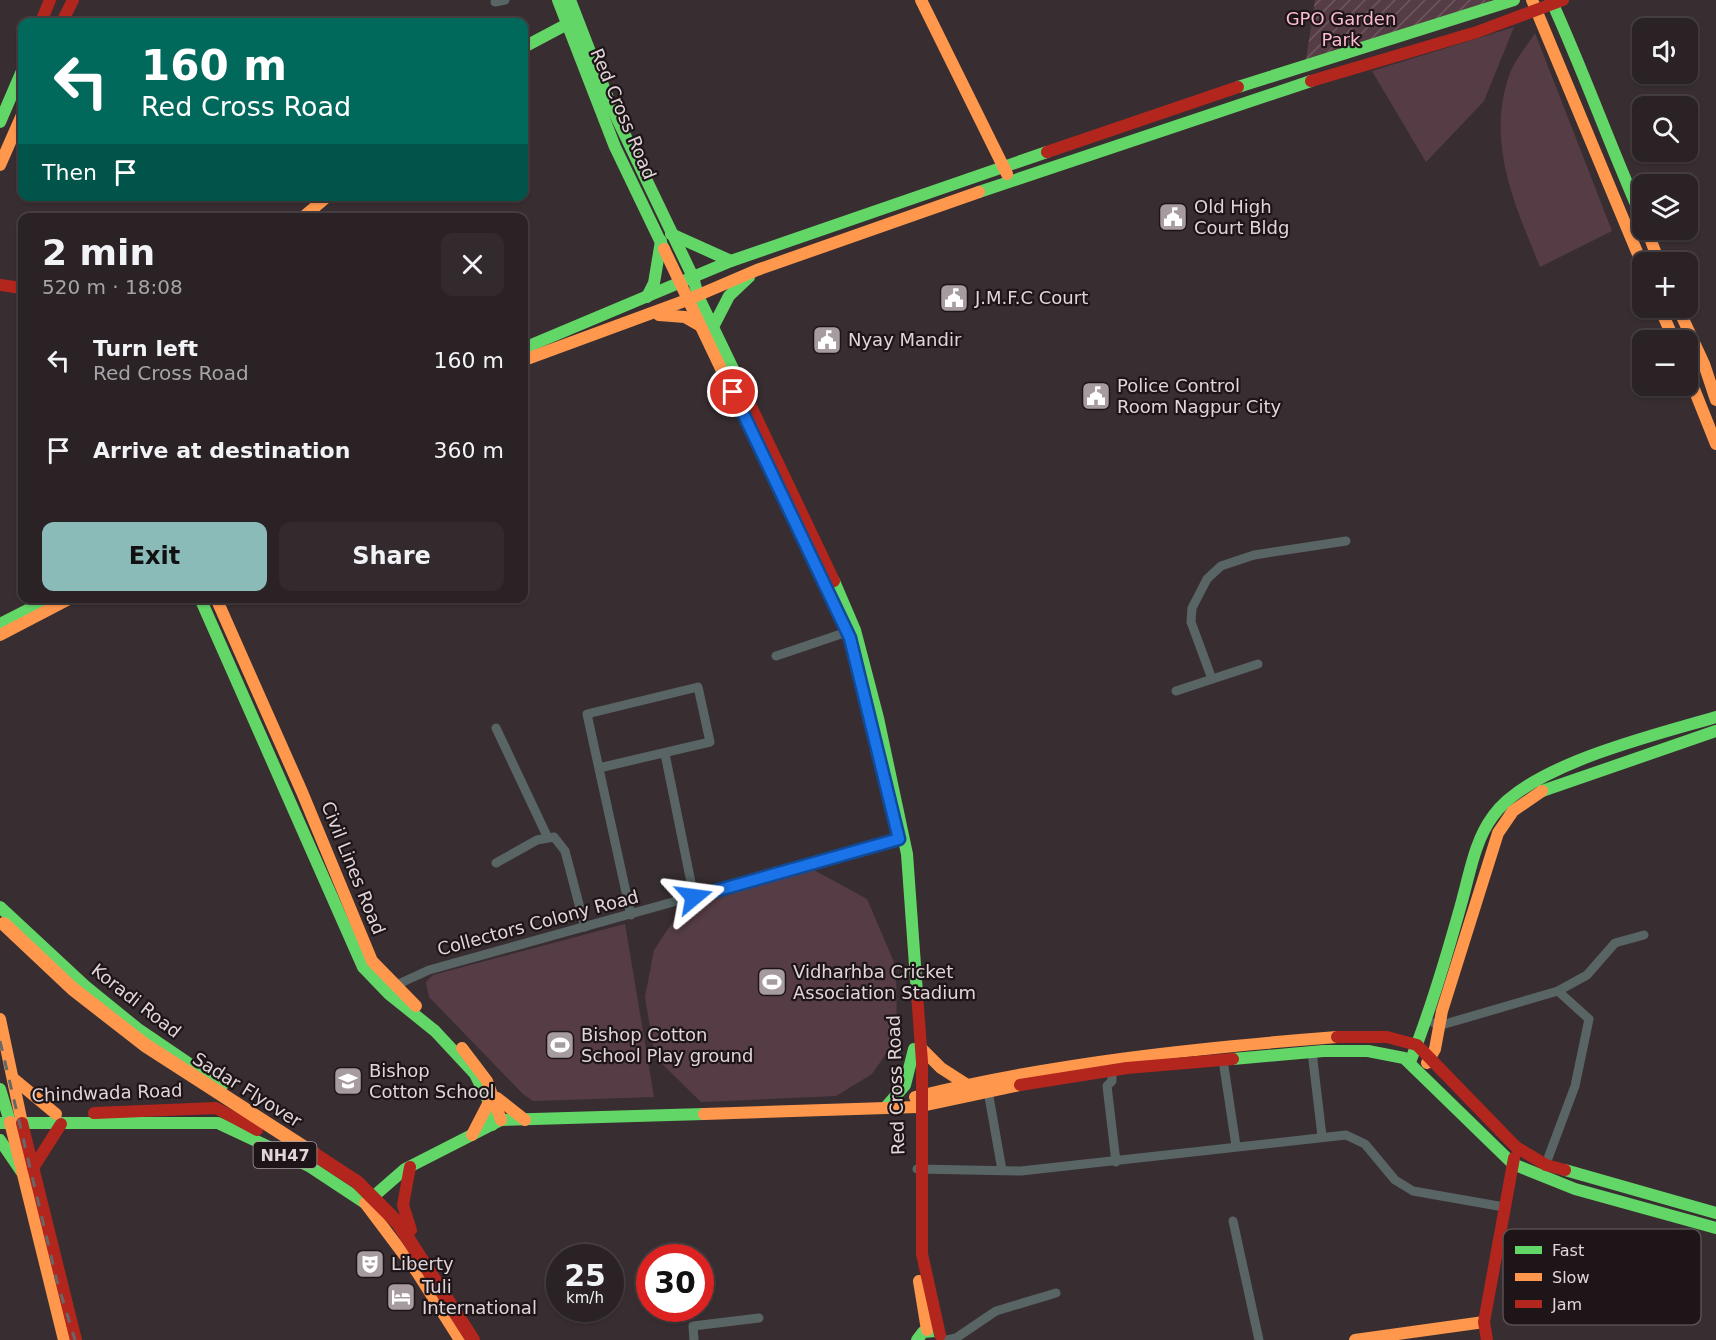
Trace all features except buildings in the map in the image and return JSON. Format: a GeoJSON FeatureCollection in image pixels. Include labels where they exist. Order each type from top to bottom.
{"type":"FeatureCollection","features":[{"type":"Feature","properties":{"kind":"main road"},"geometry":{"type":"LineString","coordinates":[[43,18],[50,0]]}},
{"type":"Feature","properties":{"kind":"main road"},"geometry":{"type":"LineString","coordinates":[[64,18],[73,0]]}},
{"type":"Feature","properties":{"kind":"main road"},"geometry":{"type":"LineString","coordinates":[[921,0],[1011,181]]}},
{"type":"Feature","properties":{"kind":"main road"},"geometry":{"type":"LineString","coordinates":[[528,346],[731,261],[1267,77],[1494,4],[1514,0]]}},
{"type":"Feature","properties":{"kind":"main road"},"geometry":{"type":"LineString","coordinates":[[528,358],[692,298],[757,270],[1011,181],[1354,67],[1478,32],[1534,6],[1556,1],[1611,148],[1632,195]]}},
{"type":"Feature","properties":{"kind":"main road"},"geometry":{"type":"LineString","coordinates":[[1534,6],[1637,252]]}},
{"type":"Feature","properties":{"kind":"main road"},"geometry":{"type":"LineString","coordinates":[[528,44],[568,11]]}},
{"type":"Feature","properties":{"kind":"main road","name":"Red Cross Road"},"geometry":{"type":"LineString","coordinates":[[568,11],[615,147],[666,236],[693,277],[692,298]]}},
{"type":"Feature","properties":{"kind":"main road"},"geometry":{"type":"LineString","coordinates":[[14,135],[0,124],[18,81]]}},
{"type":"Feature","properties":{"kind":"main road"},"geometry":{"type":"LineString","coordinates":[[0,165],[18,125]]}},
{"type":"Feature","properties":{"kind":"main road"},"geometry":{"type":"LineString","coordinates":[[307,213],[318,201]]}},
{"type":"Feature","properties":{"kind":"main road"},"geometry":{"type":"LineString","coordinates":[[648,297],[666,236],[731,261]]}},
{"type":"Feature","properties":{"kind":"main road","name":"Red Cross Road"},"geometry":{"type":"LineString","coordinates":[[666,236],[678,284],[692,298],[709,330],[776,471],[848,632],[899,839],[918,1048],[920,1169],[916,1262],[935,1337]]}},
{"type":"Feature","properties":{"kind":"main road"},"geometry":{"type":"LineString","coordinates":[[642,315],[674,314],[693,319],[709,330],[729,296],[757,270]]}},
{"type":"Feature","properties":{"kind":"main road"},"geometry":{"type":"LineString","coordinates":[[0,285],[18,287]]}},
{"type":"Feature","properties":{"kind":"main road"},"geometry":{"type":"LineString","coordinates":[[1683,318],[1704,364],[1716,400]]}},
{"type":"Feature","properties":{"kind":"main road"},"geometry":{"type":"LineString","coordinates":[[1697,396],[1716,444]]}},
{"type":"Feature","properties":{"kind":"main road"},"geometry":{"type":"LineString","coordinates":[[776,471],[823,556],[855,630],[878,718],[907,854],[918,1048],[905,1085],[892,1106]]}},
{"type":"Feature","properties":{"kind":"main road"},"geometry":{"type":"LineString","coordinates":[[0,624],[41,603]]}},
{"type":"Feature","properties":{"kind":"main road"},"geometry":{"type":"LineString","coordinates":[[0,635],[61,603]]}},
{"type":"Feature","properties":{"kind":"main road"},"geometry":{"type":"LineString","coordinates":[[202,603],[363,967],[389,994],[435,1031],[475,1074],[493,1100],[525,1120]]}},
{"type":"Feature","properties":{"kind":"main road","name":"Civil Lines Road"},"geometry":{"type":"LineString","coordinates":[[218,603],[302,792],[372,961],[394,986],[480,1066],[493,1100],[497,1123]]}},
{"type":"Feature","properties":{"kind":"main road"},"geometry":{"type":"LineString","coordinates":[[1410,1062],[1482,836],[1500,806],[1528,784],[1569,766],[1716,717]]}},
{"type":"Feature","properties":{"kind":"main road"},"geometry":{"type":"LineString","coordinates":[[1421,1072],[1435,1048],[1439,1024],[1498,833],[1513,811],[1541,791],[1716,731]]}},
{"type":"Feature","properties":{"kind":"main road","name":"Koradi Road"},"geometry":{"type":"LineString","coordinates":[[0,907],[85,986],[138,1029],[199,1069],[245,1104],[361,1176],[411,1230],[480,1340]]}},
{"type":"Feature","properties":{"kind":"main road","name":"Sadar Flyover"},"geometry":{"type":"LineString","coordinates":[[1,925],[78,1004],[162,1067],[353,1186],[397,1233],[467,1340]]}},
{"type":"Feature","properties":{"kind":"main road","name":"Sadar Flyover"},"geometry":{"type":"LineString","coordinates":[[1,925],[73,989],[144,1045],[357,1182],[377,1200],[404,1231],[473,1340]]}},
{"type":"Feature","properties":{"kind":"main road"},"geometry":{"type":"LineString","coordinates":[[0,1019],[14,1079],[10,1118]]}},
{"type":"Feature","properties":{"kind":"main road"},"geometry":{"type":"LineString","coordinates":[[919,1101],[969,1086],[1098,1061],[1248,1046],[1375,1037],[1407,1040],[1417,1045],[1516,1147],[1544,1171],[1716,1228]]}},
{"type":"Feature","properties":{"kind":"main road"},"geometry":{"type":"LineString","coordinates":[[918,1048],[941,1068],[969,1086]]}},
{"type":"Feature","properties":{"kind":"main road"},"geometry":{"type":"LineString","coordinates":[[365,1203],[377,1191],[410,1167],[497,1123],[892,1106],[1113,1071],[1312,1052],[1368,1051],[1404,1058],[1410,1062],[1513,1164],[1716,1213]]}},
{"type":"Feature","properties":{"kind":"main road"},"geometry":{"type":"LineString","coordinates":[[14,1079],[58,1119],[50,1138],[27,1169]]}},
{"type":"Feature","properties":{"kind":"main road"},"geometry":{"type":"LineString","coordinates":[[0,1089],[27,1169],[59,1303],[64,1340]]}},
{"type":"Feature","properties":{"kind":"main road"},"geometry":{"type":"LineString","coordinates":[[472,1135],[493,1100]]}},
{"type":"Feature","properties":{"kind":"main road"},"geometry":{"type":"LineString","coordinates":[[197,1115],[216,1108],[265,1134],[300,1137]]}},
{"type":"Feature","properties":{"kind":"main road","name":"Chindwada Road"},"geometry":{"type":"LineString","coordinates":[[10,1118],[197,1115]]}},
{"type":"Feature","properties":{"kind":"main road","name":"NH47"},"geometry":{"type":"LineString","coordinates":[[197,1115],[270,1147],[329,1177],[365,1203],[417,1272],[460,1340]]}},
{"type":"Feature","properties":{"kind":"main road"},"geometry":{"type":"LineString","coordinates":[[0,1140],[27,1169]]}},
{"type":"Feature","properties":{"kind":"main road"},"geometry":{"type":"LineString","coordinates":[[1487,1340],[1484,1322],[1516,1147]]}},
{"type":"Feature","properties":{"kind":"main road"},"geometry":{"type":"LineString","coordinates":[[410,1167],[403,1194],[403,1212],[411,1230]]}},
{"type":"Feature","properties":{"kind":"main road"},"geometry":{"type":"LineString","coordinates":[[59,1303],[52,1319],[59,1340]]}},
{"type":"Feature","properties":{"kind":"main road"},"geometry":{"type":"LineString","coordinates":[[59,1303],[76,1340]]}},
{"type":"Feature","properties":{"kind":"main road"},"geometry":{"type":"LineString","coordinates":[[59,1303],[74,1314],[81,1340]]}},
{"type":"Feature","properties":{"kind":"main road"},"geometry":{"type":"LineString","coordinates":[[1355,1340],[1484,1322]]}},
{"type":"Feature","properties":{"kind":"street"},"geometry":{"type":"LineString","coordinates":[[495,2],[505,0]]}},
{"type":"Feature","properties":{"kind":"street"},"geometry":{"type":"LineString","coordinates":[[1212,679],[1191,622],[1192,608],[1207,579],[1221,566],[1254,555],[1346,541]]}},
{"type":"Feature","properties":{"kind":"street"},"geometry":{"type":"LineString","coordinates":[[776,656],[848,632]]}},
{"type":"Feature","properties":{"kind":"street"},"geometry":{"type":"LineString","coordinates":[[1176,691],[1258,664]]}},
{"type":"Feature","properties":{"kind":"street"},"geometry":{"type":"LineString","coordinates":[[599,768],[710,742],[698,687],[587,714],[631,915]]}},
{"type":"Feature","properties":{"kind":"street"},"geometry":{"type":"LineString","coordinates":[[496,728],[547,836]]}},
{"type":"Feature","properties":{"kind":"street"},"geometry":{"type":"LineString","coordinates":[[665,754],[694,897]]}},
{"type":"Feature","properties":{"kind":"street"},"geometry":{"type":"LineString","coordinates":[[496,863],[547,836],[554,837],[565,851],[585,927]]}},
{"type":"Feature","properties":{"kind":"street","name":"Collectors Colony Road"},"geometry":{"type":"LineString","coordinates":[[394,986],[429,970],[899,839]]}},
{"type":"Feature","properties":{"kind":"street"},"geometry":{"type":"LineString","coordinates":[[1424,1022],[1445,1024],[1558,991],[1587,975],[1615,943],[1644,935]]}},
{"type":"Feature","properties":{"kind":"street"},"geometry":{"type":"LineString","coordinates":[[1544,1171],[1575,1086],[1589,1018],[1558,991]]}},
{"type":"Feature","properties":{"kind":"street"},"geometry":{"type":"LineString","coordinates":[[1312,1052],[1322,1136]]}},
{"type":"Feature","properties":{"kind":"street"},"geometry":{"type":"LineString","coordinates":[[1223,1060],[1236,1146]]}},
{"type":"Feature","properties":{"kind":"street"},"geometry":{"type":"LineString","coordinates":[[1113,1071],[1112,1080],[1107,1086],[1116,1162]]}},
{"type":"Feature","properties":{"kind":"street"},"geometry":{"type":"LineString","coordinates":[[988,1091],[1002,1170]]}},
{"type":"Feature","properties":{"kind":"street"},"geometry":{"type":"LineString","coordinates":[[920,1169],[1002,1170],[1116,1162],[1236,1146],[1346,1135],[1365,1144],[1395,1180],[1413,1191],[1504,1207]]}},
{"type":"Feature","properties":{"kind":"street"},"geometry":{"type":"LineString","coordinates":[[1233,1221],[1259,1340]]}},
{"type":"Feature","properties":{"kind":"street"},"geometry":{"type":"LineString","coordinates":[[935,1337],[956,1338],[996,1311],[1056,1293]]}},
{"type":"Feature","properties":{"kind":"street"},"geometry":{"type":"LineString","coordinates":[[694,1340],[693,1326],[759,1318]]}},
{"type":"Feature","properties":{"kind":"green space","name":"GPO Garden Park"},"geometry":{"type":"Polygon","coordinates":[[[1315,0],[1491,0],[1478,13],[1304,73],[1315,0]]]}},
{"type":"Feature","properties":{"kind":"green space"},"geometry":{"type":"Polygon","coordinates":[[[1514,27],[1484,101],[1426,162],[1372,71],[1514,27]]]}},
{"type":"Feature","properties":{"kind":"green space"},"geometry":{"type":"Polygon","coordinates":[[[1535,33],[1612,231],[1540,267],[1521,220],[1506,173],[1501,125],[1503,101],[1511,70],[1535,33]]]}},
{"type":"Feature","properties":{"kind":"green space","name":"Vidharhba Cricket Association Stadium"},"geometry":{"type":"Polygon","coordinates":[[[812,869],[867,899],[896,967],[897,1038],[872,1074],[836,1096],[701,1102],[655,1057],[645,997],[654,950],[682,908],[812,869]]]}},
{"type":"Feature","properties":{"kind":"green space","name":"Bishop Cotton School Play ground"},"geometry":{"type":"Polygon","coordinates":[[[625,924],[654,1097],[533,1101],[523,1094],[429,997],[426,982],[433,975],[625,924]]]}},
{"type":"Feature","properties":{"kind":"railway"},"geometry":{"type":"LineString","coordinates":[[0,1041],[57,1281],[75,1340]]}},
{"type":"Feature","properties":{"kind":"traffic: fast"},"geometry":{"type":"LineString","coordinates":[[558,0],[615,147],[664,249]]}},
{"type":"Feature","properties":{"kind":"traffic: fast"},"geometry":{"type":"LineString","coordinates":[[570,0],[611,106],[693,277],[698,296],[749,402]]}},
{"type":"Feature","properties":{"kind":"traffic: fast"},"geometry":{"type":"LineString","coordinates":[[1238,87],[1514,0]]}},
{"type":"Feature","properties":{"kind":"traffic: fast"},"geometry":{"type":"LineString","coordinates":[[1551,0],[1632,195]]}},
{"type":"Feature","properties":{"kind":"traffic: fast"},"geometry":{"type":"LineString","coordinates":[[528,45],[573,21]]}},
{"type":"Feature","properties":{"kind":"traffic: fast"},"geometry":{"type":"LineString","coordinates":[[0,122],[18,80]]}},
{"type":"Feature","properties":{"kind":"traffic: fast"},"geometry":{"type":"LineString","coordinates":[[979,192],[1311,81]]}},
{"type":"Feature","properties":{"kind":"traffic: fast"},"geometry":{"type":"LineString","coordinates":[[528,346],[731,261],[1047,152]]}},
{"type":"Feature","properties":{"kind":"traffic: fast"},"geometry":{"type":"LineString","coordinates":[[671,234],[731,261]]}},
{"type":"Feature","properties":{"kind":"traffic: fast"},"geometry":{"type":"LineString","coordinates":[[647,297],[654,283],[661,241]]}},
{"type":"Feature","properties":{"kind":"traffic: fast"},"geometry":{"type":"LineString","coordinates":[[713,327],[729,296],[749,277]]}},
{"type":"Feature","properties":{"kind":"traffic: fast"},"geometry":{"type":"LineString","coordinates":[[784,501],[841,619]]}},
{"type":"Feature","properties":{"kind":"traffic: fast"},"geometry":{"type":"LineString","coordinates":[[834,581],[855,630],[878,718],[907,854],[917,993]]}},
{"type":"Feature","properties":{"kind":"traffic: fast"},"geometry":{"type":"LineString","coordinates":[[0,624],[41,603]]}},
{"type":"Feature","properties":{"kind":"traffic: fast"},"geometry":{"type":"LineString","coordinates":[[202,603],[363,967],[389,994],[435,1031],[475,1074],[489,1102],[492,1125]]}},
{"type":"Feature","properties":{"kind":"traffic: fast"},"geometry":{"type":"LineString","coordinates":[[1410,1062],[1438,982],[1477,846],[1493,816],[1511,798],[1535,781],[1564,767],[1629,743],[1716,717]]}},
{"type":"Feature","properties":{"kind":"traffic: fast"},"geometry":{"type":"LineString","coordinates":[[1542,791],[1716,731]]}},
{"type":"Feature","properties":{"kind":"traffic: fast"},"geometry":{"type":"LineString","coordinates":[[0,907],[85,986],[138,1029],[222,1086]]}},
{"type":"Feature","properties":{"kind":"traffic: fast"},"geometry":{"type":"LineString","coordinates":[[886,1107],[905,1085],[914,1049]]}},
{"type":"Feature","properties":{"kind":"traffic: fast"},"geometry":{"type":"LineString","coordinates":[[1233,1059],[1323,1051],[1368,1051],[1404,1058],[1513,1164],[1575,1189],[1716,1228]]}},
{"type":"Feature","properties":{"kind":"traffic: fast"},"geometry":{"type":"LineString","coordinates":[[0,1089],[10,1122]]}},
{"type":"Feature","properties":{"kind":"traffic: fast"},"geometry":{"type":"LineString","coordinates":[[366,1203],[405,1169],[501,1120],[704,1114]]}},
{"type":"Feature","properties":{"kind":"traffic: fast"},"geometry":{"type":"LineString","coordinates":[[0,1123],[218,1123],[309,1166],[365,1203]]}},
{"type":"Feature","properties":{"kind":"traffic: fast"},"geometry":{"type":"LineString","coordinates":[[0,1140],[21,1171]]}},
{"type":"Feature","properties":{"kind":"traffic: fast"},"geometry":{"type":"LineString","coordinates":[[1565,1170],[1716,1213]]}},
{"type":"Feature","properties":{"kind":"traffic: fast"},"geometry":{"type":"LineString","coordinates":[[917,1340],[923,1332],[935,1331]]}},
{"type":"Feature","properties":{"kind":"traffic: slow"},"geometry":{"type":"LineString","coordinates":[[921,0],[1007,174]]}},
{"type":"Feature","properties":{"kind":"traffic: slow"},"geometry":{"type":"LineString","coordinates":[[1532,0],[1637,252]]}},
{"type":"Feature","properties":{"kind":"traffic: slow"},"geometry":{"type":"LineString","coordinates":[[0,165],[18,124]]}},
{"type":"Feature","properties":{"kind":"traffic: slow"},"geometry":{"type":"LineString","coordinates":[[528,359],[687,300],[757,270],[979,192]]}},
{"type":"Feature","properties":{"kind":"traffic: slow"},"geometry":{"type":"LineString","coordinates":[[308,213],[322,201]]}},
{"type":"Feature","properties":{"kind":"traffic: slow"},"geometry":{"type":"LineString","coordinates":[[1651,240],[1655,252]]}},
{"type":"Feature","properties":{"kind":"traffic: slow"},"geometry":{"type":"LineString","coordinates":[[664,249],[784,501]]}},
{"type":"Feature","properties":{"kind":"traffic: slow"},"geometry":{"type":"LineString","coordinates":[[659,315],[685,317],[699,325]]}},
{"type":"Feature","properties":{"kind":"traffic: slow"},"geometry":{"type":"LineString","coordinates":[[1664,318],[1670,330]]}},
{"type":"Feature","properties":{"kind":"traffic: slow"},"geometry":{"type":"LineString","coordinates":[[1683,318],[1704,364],[1716,400]]}},
{"type":"Feature","properties":{"kind":"traffic: slow"},"geometry":{"type":"LineString","coordinates":[[1697,396],[1716,444]]}},
{"type":"Feature","properties":{"kind":"traffic: slow"},"geometry":{"type":"LineString","coordinates":[[0,635],[61,603]]}},
{"type":"Feature","properties":{"kind":"traffic: slow"},"geometry":{"type":"LineString","coordinates":[[218,603],[302,792],[372,961],[416,1006]]}},
{"type":"Feature","properties":{"kind":"traffic: slow"},"geometry":{"type":"LineString","coordinates":[[1427,1063],[1435,1049],[1442,1011],[1498,833],[1513,811],[1542,791]]}},
{"type":"Feature","properties":{"kind":"traffic: slow"},"geometry":{"type":"LineString","coordinates":[[4,924],[73,989],[145,1045],[314,1154]]}},
{"type":"Feature","properties":{"kind":"traffic: slow"},"geometry":{"type":"LineString","coordinates":[[0,1019],[22,1123]]}},
{"type":"Feature","properties":{"kind":"traffic: slow"},"geometry":{"type":"LineString","coordinates":[[915,1097],[1019,1075],[1124,1058],[1337,1037]]}},
{"type":"Feature","properties":{"kind":"traffic: slow"},"geometry":{"type":"LineString","coordinates":[[462,1048],[487,1081],[501,1120]]}},
{"type":"Feature","properties":{"kind":"traffic: slow"},"geometry":{"type":"LineString","coordinates":[[921,1048],[941,1068],[969,1086]]}},
{"type":"Feature","properties":{"kind":"traffic: slow"},"geometry":{"type":"LineString","coordinates":[[14,1079],[56,1114]]}},
{"type":"Feature","properties":{"kind":"traffic: slow"},"geometry":{"type":"LineString","coordinates":[[704,1114],[917,1107],[1020,1085]]}},
{"type":"Feature","properties":{"kind":"traffic: slow"},"geometry":{"type":"LineString","coordinates":[[497,1098],[525,1120]]}},
{"type":"Feature","properties":{"kind":"traffic: slow"},"geometry":{"type":"LineString","coordinates":[[472,1135],[489,1102]]}},
{"type":"Feature","properties":{"kind":"traffic: slow"},"geometry":{"type":"LineString","coordinates":[[10,1122],[64,1340]]}},
{"type":"Feature","properties":{"kind":"traffic: slow"},"geometry":{"type":"LineString","coordinates":[[365,1203],[417,1272],[460,1340]]}},
{"type":"Feature","properties":{"kind":"traffic: slow"},"geometry":{"type":"LineString","coordinates":[[919,1281],[927,1330]]}},
{"type":"Feature","properties":{"kind":"traffic: slow"},"geometry":{"type":"LineString","coordinates":[[1355,1340],[1484,1322]]}},
{"type":"Feature","properties":{"kind":"traffic: jam"},"geometry":{"type":"LineString","coordinates":[[43,18],[50,0]]}},
{"type":"Feature","properties":{"kind":"traffic: jam"},"geometry":{"type":"LineString","coordinates":[[64,18],[73,0]]}},
{"type":"Feature","properties":{"kind":"traffic: jam"},"geometry":{"type":"LineString","coordinates":[[1311,81],[1477,32],[1563,0]]}},
{"type":"Feature","properties":{"kind":"traffic: jam"},"geometry":{"type":"LineString","coordinates":[[1047,152],[1238,87]]}},
{"type":"Feature","properties":{"kind":"traffic: jam"},"geometry":{"type":"LineString","coordinates":[[0,285],[18,287]]}},
{"type":"Feature","properties":{"kind":"traffic: jam"},"geometry":{"type":"LineString","coordinates":[[749,402],[834,581]]}},
{"type":"Feature","properties":{"kind":"traffic: jam"},"geometry":{"type":"LineString","coordinates":[[917,993],[922,1062],[922,1254],[940,1335]]}},
{"type":"Feature","properties":{"kind":"traffic: jam"},"geometry":{"type":"LineString","coordinates":[[1337,1037],[1387,1037],[1417,1045],[1516,1147],[1546,1165],[1565,1170]]}},
{"type":"Feature","properties":{"kind":"traffic: jam"},"geometry":{"type":"LineString","coordinates":[[1020,1085],[1127,1068],[1233,1059]]}},
{"type":"Feature","properties":{"kind":"traffic: jam"},"geometry":{"type":"LineString","coordinates":[[94,1113],[216,1108],[257,1130]]}},
{"type":"Feature","properties":{"kind":"traffic: jam"},"geometry":{"type":"LineString","coordinates":[[22,1123],[76,1340]]}},
{"type":"Feature","properties":{"kind":"traffic: jam"},"geometry":{"type":"LineString","coordinates":[[33,1168],[61,1124]]}},
{"type":"Feature","properties":{"kind":"traffic: jam"},"geometry":{"type":"LineString","coordinates":[[314,1154],[357,1182],[398,1223],[473,1340]]}},
{"type":"Feature","properties":{"kind":"traffic: jam"},"geometry":{"type":"LineString","coordinates":[[1487,1340],[1484,1322],[1514,1158]]}},
{"type":"Feature","properties":{"kind":"traffic: jam"},"geometry":{"type":"LineString","coordinates":[[410,1167],[403,1205],[411,1230]]}},
{"type":"Feature","properties":{"kind":"place","name":"Old High Court Bldg"},"geometry":{"type":"Point","coordinates":[1173,217]}},
{"type":"Feature","properties":{"kind":"place","name":"J.M.F.C Court"},"geometry":{"type":"Point","coordinates":[954,298]}},
{"type":"Feature","properties":{"kind":"place","name":"Nyay Mandir"},"geometry":{"type":"Point","coordinates":[827,340]}},
{"type":"Feature","properties":{"kind":"place","name":"Police Control Room Nagpur City"},"geometry":{"type":"Point","coordinates":[1096,396]}},
{"type":"Feature","properties":{"kind":"place","name":"Vidharhba Cricket Association Stadium"},"geometry":{"type":"Point","coordinates":[772,982]}},
{"type":"Feature","properties":{"kind":"place","name":"Bishop Cotton School Play ground"},"geometry":{"type":"Point","coordinates":[560,1045]}},
{"type":"Feature","properties":{"kind":"place","name":"Bishop Cotton School"},"geometry":{"type":"Point","coordinates":[348,1081]}},
{"type":"Feature","properties":{"kind":"place","name":"Liberty"},"geometry":{"type":"Point","coordinates":[370,1264]}},
{"type":"Feature","properties":{"kind":"place","name":"Tuli International"},"geometry":{"type":"Point","coordinates":[401,1297]}},
{"type":"Feature","properties":{"kind":"route"},"geometry":{"type":"LineString","coordinates":[[694,897],[899,839],[850,638],[733,392]]}}]}
